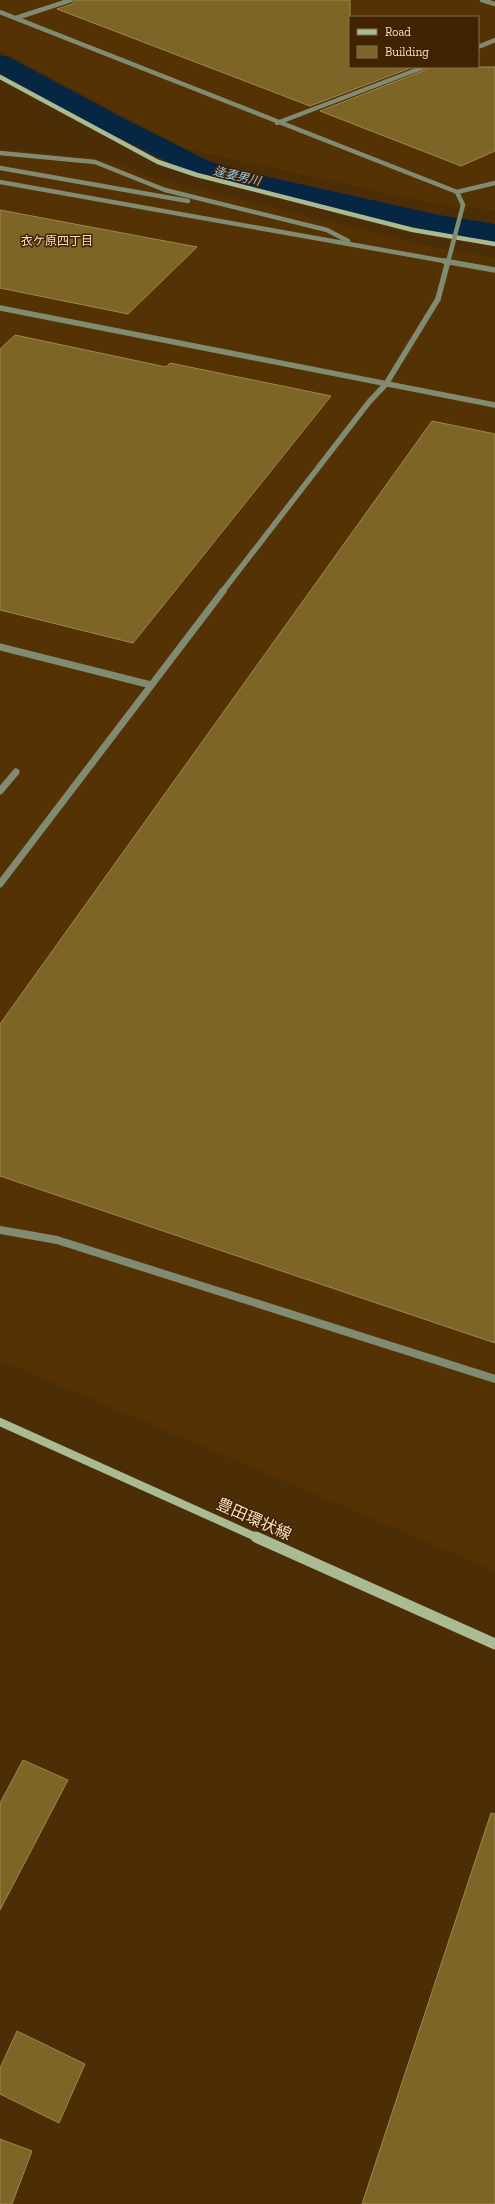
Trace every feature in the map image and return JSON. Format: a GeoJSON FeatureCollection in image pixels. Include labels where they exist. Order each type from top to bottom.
{"type":"FeatureCollection","features":[{"type":"Feature","properties":{"kind":"street"},"geometry":{"type":"LineString","coordinates":[[16,18],[71,0]]}},
{"type":"Feature","properties":{"kind":"street"},"geometry":{"type":"LineString","coordinates":[[482,0],[495,4]]}},
{"type":"Feature","properties":{"kind":"street"},"geometry":{"type":"LineString","coordinates":[[0,12],[247,109],[277,123],[458,192],[495,183]]}},
{"type":"Feature","properties":{"kind":"street"},"geometry":{"type":"LineString","coordinates":[[479,47],[495,40]]}},
{"type":"Feature","properties":{"kind":"street"},"geometry":{"type":"LineString","coordinates":[[277,123],[421,68]]}},
{"type":"Feature","properties":{"kind":"street"},"geometry":{"type":"LineString","coordinates":[[0,77],[129,148],[181,170],[396,226],[495,244]]}},
{"type":"Feature","properties":{"kind":"street"},"geometry":{"type":"LineString","coordinates":[[0,153],[95,162],[166,190],[244,211],[327,230],[356,245]]}},
{"type":"Feature","properties":{"kind":"street"},"geometry":{"type":"LineString","coordinates":[[0,168],[244,211]]}},
{"type":"Feature","properties":{"kind":"street"},"geometry":{"type":"LineString","coordinates":[[0,182],[495,270]]}},
{"type":"Feature","properties":{"kind":"street"},"geometry":{"type":"LineString","coordinates":[[0,884],[298,493],[369,402],[386,384],[438,299],[463,205],[458,192]]}},
{"type":"Feature","properties":{"kind":"street"},"geometry":{"type":"LineString","coordinates":[[0,308],[495,405]]}},
{"type":"Feature","properties":{"kind":"street"},"geometry":{"type":"LineString","coordinates":[[0,647],[151,685]]}},
{"type":"Feature","properties":{"kind":"street"},"geometry":{"type":"LineString","coordinates":[[0,790],[16,772]]}},
{"type":"Feature","properties":{"kind":"street"},"geometry":{"type":"LineString","coordinates":[[0,1230],[58,1240],[495,1379]]}},
{"type":"Feature","properties":{"kind":"street","name":"豊田環状線"},"geometry":{"type":"LineString","coordinates":[[0,1422],[495,1644]]}},
{"type":"Feature","properties":{"kind":"shaded area"},"geometry":{"type":"Polygon","coordinates":[[[0,0],[495,0],[495,211],[432,203],[183,148],[0,50],[0,0]]]}},
{"type":"Feature","properties":{"kind":"shaded area"},"geometry":{"type":"Polygon","coordinates":[[[0,149],[96,158],[123,165],[147,176],[409,242],[495,258],[495,1571],[0,1360],[0,149]]]}},
{"type":"Feature","properties":{"kind":"building"},"geometry":{"type":"Polygon","coordinates":[[[75,0],[350,0],[349,68],[410,68],[310,106],[57,9],[72,4],[75,0]]]}},
{"type":"Feature","properties":{"kind":"building"},"geometry":{"type":"Polygon","coordinates":[[[495,67],[495,151],[461,166],[320,111],[427,68],[495,67]]]}},
{"type":"Feature","properties":{"kind":"building"},"geometry":{"type":"Polygon","coordinates":[[[0,210],[197,247],[128,314],[0,288],[0,210]]]}},
{"type":"Feature","properties":{"kind":"building"},"geometry":{"type":"Polygon","coordinates":[[[15,335],[166,367],[170,363],[331,396],[133,643],[0,610],[0,349],[15,335]]]}},
{"type":"Feature","properties":{"kind":"building"},"geometry":{"type":"Polygon","coordinates":[[[432,421],[495,434],[495,1343],[0,1176],[0,1024],[432,421]]]}},
{"type":"Feature","properties":{"kind":"building"},"geometry":{"type":"Polygon","coordinates":[[[23,1760],[68,1780],[0,1910],[0,1803],[23,1760]]]}},
{"type":"Feature","properties":{"kind":"building"},"geometry":{"type":"Polygon","coordinates":[[[491,1813],[495,1814],[495,2204],[362,2204],[491,1813]]]}},
{"type":"Feature","properties":{"kind":"building"},"geometry":{"type":"Polygon","coordinates":[[[17,2031],[85,2064],[59,2123],[0,2094],[0,2068],[17,2031]]]}},
{"type":"Feature","properties":{"kind":"building"},"geometry":{"type":"Polygon","coordinates":[[[0,2139],[32,2151],[12,2204],[0,2204],[0,2139]]]}},
{"type":"Feature","properties":{"kind":"waterway","name":"逢妻男川"},"geometry":{"type":"LineString","coordinates":[[0,63],[113,124],[201,168],[240,179],[439,224],[495,233]]}},
{"type":"Feature","properties":{"kind":"district","name":"衣ケ原四丁目"},"geometry":{"type":"Point","coordinates":[57,241]}}]}
